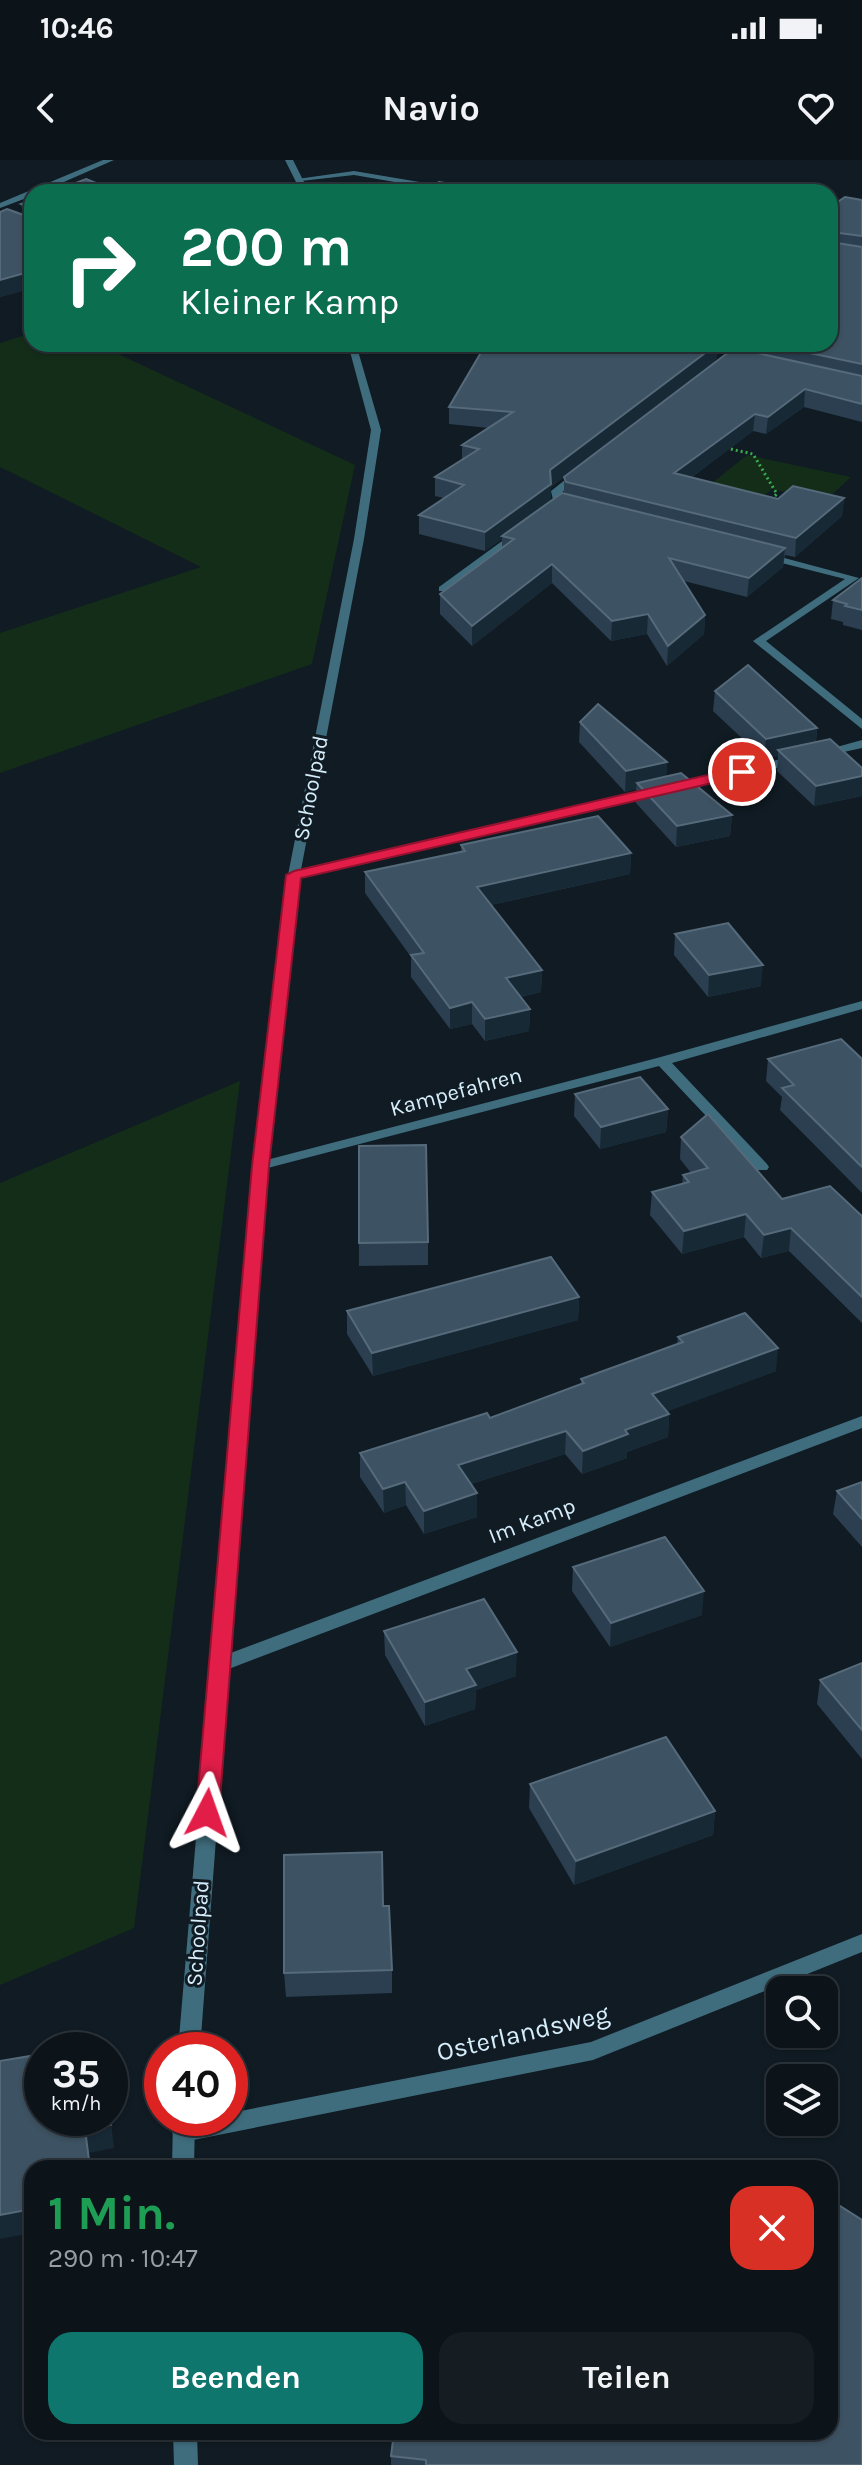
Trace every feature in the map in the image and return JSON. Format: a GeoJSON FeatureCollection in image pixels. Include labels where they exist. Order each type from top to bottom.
{"type":"FeatureCollection","features":[{"type":"Feature","properties":{"kind":"street"},"geometry":{"type":"LineString","coordinates":[[52,184],[110,160]]}},
{"type":"Feature","properties":{"kind":"street"},"geometry":{"type":"LineString","coordinates":[[289,160],[303,184]]}},
{"type":"Feature","properties":{"kind":"street"},"geometry":{"type":"LineString","coordinates":[[301,179],[354,173],[419,184]]}},
{"type":"Feature","properties":{"kind":"street"},"geometry":{"type":"LineString","coordinates":[[0,206],[24,196]]}},
{"type":"Feature","properties":{"kind":"street","name":"Schoolpad"},"geometry":{"type":"LineString","coordinates":[[190,2032],[260,1166],[294,875],[356,555],[376,430],[354,352]]}},
{"type":"Feature","properties":{"kind":"street"},"geometry":{"type":"LineString","coordinates":[[443,589],[557,499],[590,466]]}},
{"type":"Feature","properties":{"kind":"street"},"geometry":{"type":"LineString","coordinates":[[557,499],[573,508]]}},
{"type":"Feature","properties":{"kind":"street"},"geometry":{"type":"LineString","coordinates":[[747,552],[858,579]]}},
{"type":"Feature","properties":{"kind":"street"},"geometry":{"type":"LineString","coordinates":[[858,579],[759,641],[862,725]]}},
{"type":"Feature","properties":{"kind":"street"},"geometry":{"type":"LineString","coordinates":[[294,875],[862,744]]}},
{"type":"Feature","properties":{"kind":"street","name":"Kampefahren"},"geometry":{"type":"LineString","coordinates":[[260,1166],[662,1061],[862,1005]]}},
{"type":"Feature","properties":{"kind":"street"},"geometry":{"type":"LineString","coordinates":[[662,1061],[762,1167]]}},
{"type":"Feature","properties":{"kind":"street","name":"Im Kamp"},"geometry":{"type":"LineString","coordinates":[[219,1665],[862,1422]]}},
{"type":"Feature","properties":{"kind":"street","name":"Osterlandsweg"},"geometry":{"type":"LineString","coordinates":[[248,2113],[593,2051],[862,1943]]}},
{"type":"Feature","properties":{"kind":"street"},"geometry":{"type":"LineString","coordinates":[[183,2136],[183,2160]]}},
{"type":"Feature","properties":{"kind":"street"},"geometry":{"type":"LineString","coordinates":[[185,2440],[186,2465]]}},
{"type":"Feature","properties":{"kind":"path"},"geometry":{"type":"LineString","coordinates":[[724,448],[753,454],[758,471],[773,482],[777,494],[765,504]]}},
{"type":"Feature","properties":{"kind":"green space"},"geometry":{"type":"Polygon","coordinates":[[[24,336],[24,352],[114,352],[355,465],[312,664],[0,773],[0,633],[201,567],[0,467],[0,343],[24,336]]]}},
{"type":"Feature","properties":{"kind":"green space"},"geometry":{"type":"Polygon","coordinates":[[[747,455],[851,477],[825,501],[772,489],[759,500],[706,488],[747,455]]]}},
{"type":"Feature","properties":{"kind":"green space"},"geometry":{"type":"Polygon","coordinates":[[[240,1081],[134,1928],[0,1985],[0,1183],[240,1081]]]}},
{"type":"Feature","properties":{"kind":"building"},"geometry":{"type":"Polygon","coordinates":[[[86,179],[98,184],[73,184],[86,179]]]}},
{"type":"Feature","properties":{"kind":"building"},"geometry":{"type":"Polygon","coordinates":[[[845,197],[862,200],[862,236],[838,233],[838,202],[845,197]]]}},
{"type":"Feature","properties":{"kind":"building"},"geometry":{"type":"Polygon","coordinates":[[[7,209],[24,215],[24,273],[0,280],[0,212],[7,209]]]}},
{"type":"Feature","properties":{"kind":"building"},"geometry":{"type":"Polygon","coordinates":[[[838,243],[862,247],[862,364],[805,352],[838,352],[838,243]]]}},
{"type":"Feature","properties":{"kind":"building"},"geometry":{"type":"Polygon","coordinates":[[[481,352],[706,352],[550,470],[551,484],[485,532],[419,515],[464,485],[435,477],[479,449],[462,445],[513,412],[449,407],[481,352]]]}},
{"type":"Feature","properties":{"kind":"building"},"geometry":{"type":"Polygon","coordinates":[[[729,352],[752,352],[862,376],[862,404],[805,389],[768,417],[755,414],[674,473],[778,499],[793,486],[844,498],[796,538],[566,482],[564,477],[729,352]]]}},
{"type":"Feature","properties":{"kind":"building"},"geometry":{"type":"Polygon","coordinates":[[[562,493],[785,548],[749,578],[669,558],[705,615],[668,646],[648,614],[612,621],[552,564],[472,626],[440,594],[514,539],[502,536],[562,493]]]}},
{"type":"Feature","properties":{"kind":"building"},"geometry":{"type":"Polygon","coordinates":[[[862,578],[862,610],[833,600],[862,578]]]}},
{"type":"Feature","properties":{"kind":"building"},"geometry":{"type":"Polygon","coordinates":[[[748,665],[817,728],[766,739],[715,691],[748,665]]]}},
{"type":"Feature","properties":{"kind":"building"},"geometry":{"type":"Polygon","coordinates":[[[598,704],[667,762],[626,771],[580,722],[598,704]]]}},
{"type":"Feature","properties":{"kind":"building"},"geometry":{"type":"Polygon","coordinates":[[[830,739],[862,768],[862,776],[816,786],[778,750],[830,739]]]}},
{"type":"Feature","properties":{"kind":"building"},"geometry":{"type":"Polygon","coordinates":[[[681,773],[732,815],[677,826],[637,783],[681,773]]]}},
{"type":"Feature","properties":{"kind":"building"},"geometry":{"type":"Polygon","coordinates":[[[598,816],[631,853],[477,887],[542,970],[506,978],[530,1009],[485,1019],[472,1002],[450,1008],[411,955],[424,953],[365,872],[465,851],[461,845],[598,816]]]}},
{"type":"Feature","properties":{"kind":"building"},"geometry":{"type":"Polygon","coordinates":[[[728,923],[763,965],[709,975],[675,934],[728,923]]]}},
{"type":"Feature","properties":{"kind":"building"},"geometry":{"type":"Polygon","coordinates":[[[841,1039],[862,1059],[862,1167],[782,1088],[794,1085],[768,1059],[841,1039]]]}},
{"type":"Feature","properties":{"kind":"building"},"geometry":{"type":"Polygon","coordinates":[[[640,1077],[668,1109],[601,1127],[575,1094],[640,1077]]]}},
{"type":"Feature","properties":{"kind":"building"},"geometry":{"type":"Polygon","coordinates":[[[708,1114],[782,1199],[830,1186],[862,1216],[862,1297],[791,1228],[764,1235],[746,1214],[684,1231],[652,1192],[689,1182],[683,1175],[708,1168],[681,1137],[708,1114]]]}},
{"type":"Feature","properties":{"kind":"building"},"geometry":{"type":"Polygon","coordinates":[[[426,1145],[428,1242],[359,1243],[359,1146],[426,1145]]]}},
{"type":"Feature","properties":{"kind":"building"},"geometry":{"type":"Polygon","coordinates":[[[551,1257],[579,1297],[372,1353],[347,1311],[551,1257]]]}},
{"type":"Feature","properties":{"kind":"building"},"geometry":{"type":"Polygon","coordinates":[[[745,1313],[778,1348],[652,1394],[669,1414],[625,1430],[628,1434],[583,1451],[566,1431],[458,1465],[477,1493],[424,1511],[405,1482],[383,1489],[360,1453],[487,1413],[490,1418],[584,1383],[581,1379],[683,1342],[678,1337],[745,1313]]]}},
{"type":"Feature","properties":{"kind":"building"},"geometry":{"type":"Polygon","coordinates":[[[862,1482],[862,1519],[837,1491],[862,1482]]]}},
{"type":"Feature","properties":{"kind":"building"},"geometry":{"type":"Polygon","coordinates":[[[665,1537],[704,1591],[611,1623],[573,1567],[665,1537]]]}},
{"type":"Feature","properties":{"kind":"building"},"geometry":{"type":"Polygon","coordinates":[[[484,1599],[517,1652],[466,1669],[476,1685],[425,1702],[384,1631],[484,1599]]]}},
{"type":"Feature","properties":{"kind":"building"},"geometry":{"type":"Polygon","coordinates":[[[862,1663],[862,1730],[820,1680],[862,1663]]]}},
{"type":"Feature","properties":{"kind":"building"},"geometry":{"type":"Polygon","coordinates":[[[666,1737],[715,1811],[576,1861],[530,1784],[666,1737]]]}},
{"type":"Feature","properties":{"kind":"building"},"geometry":{"type":"Polygon","coordinates":[[[382,1852],[383,1906],[389,1906],[392,1970],[284,1973],[284,1855],[382,1852]]]}},
{"type":"Feature","properties":{"kind":"building"},"geometry":{"type":"Polygon","coordinates":[[[24,2057],[24,2136],[86,2136],[89,2160],[24,2160],[24,2210],[0,2215],[0,2061],[24,2057]]]}},
{"type":"Feature","properties":{"kind":"building"},"geometry":{"type":"Polygon","coordinates":[[[838,2205],[862,2220],[862,2465],[426,2465],[426,2460],[391,2456],[393,2440],[838,2440],[838,2205]]]}},
{"type":"Feature","properties":{"kind":"route"},"geometry":{"type":"LineString","coordinates":[[207,1813],[260,1166],[294,875],[742,772]]}}]}
